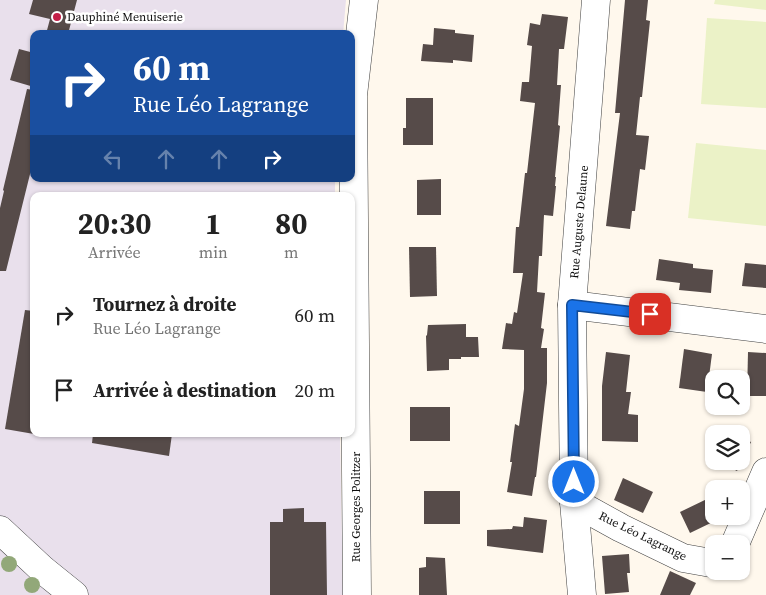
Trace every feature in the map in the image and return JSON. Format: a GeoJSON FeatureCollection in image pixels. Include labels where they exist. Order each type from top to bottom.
{"type":"FeatureCollection","features":[{"type":"Feature","properties":{"kind":"street","name":"Rue Georges Politzer"},"geometry":{"type":"LineString","coordinates":[[355,78],[364,0]]}},
{"type":"Feature","properties":{"kind":"street","name":"Rue Auguste Delaune"},"geometry":{"type":"LineString","coordinates":[[582,595],[574,502],[572,305],[596,0]]}},
{"type":"Feature","properties":{"kind":"street"},"geometry":{"type":"LineString","coordinates":[[572,305],[766,328]]}},
{"type":"Feature","properties":{"kind":"street","name":"Rue Georges Politzer"},"geometry":{"type":"LineString","coordinates":[[355,345],[357,595]]}},
{"type":"Feature","properties":{"kind":"street"},"geometry":{"type":"LineString","coordinates":[[739,535],[766,472]]}},
{"type":"Feature","properties":{"kind":"street","name":"Rue Léo Lagrange"},"geometry":{"type":"LineString","coordinates":[[574,502],[621,528],[683,558],[705,562]]}},
{"type":"Feature","properties":{"kind":"street"},"geometry":{"type":"LineString","coordinates":[[0,530],[43,570],[74,595]]}},
{"type":"Feature","properties":{"kind":"shaded area"},"geometry":{"type":"Polygon","coordinates":[[[0,0],[346,0],[343,30],[30,30],[30,182],[335,182],[335,192],[30,192],[30,437],[340,437],[343,595],[0,595],[0,0]]]}},
{"type":"Feature","properties":{"kind":"green space"},"geometry":{"type":"Polygon","coordinates":[[[715,0],[766,0],[766,10],[714,4],[715,0]]]}},
{"type":"Feature","properties":{"kind":"green space"},"geometry":{"type":"Polygon","coordinates":[[[707,18],[766,22],[766,108],[701,104],[707,18]]]}},
{"type":"Feature","properties":{"kind":"green space"},"geometry":{"type":"Polygon","coordinates":[[[696,143],[766,150],[766,226],[688,218],[696,143]]]}},
{"type":"Feature","properties":{"kind":"building","name":"Dauphiné Menuiserie"},"geometry":{"type":"Polygon","coordinates":[[[33,0],[77,0],[69,30],[47,30],[50,19],[29,14],[33,0]]]}},
{"type":"Feature","properties":{"kind":"building"},"geometry":{"type":"Polygon","coordinates":[[[625,0],[648,0],[646,20],[650,21],[636,135],[649,136],[645,170],[640,169],[635,211],[632,211],[630,229],[606,226],[620,113],[615,113],[625,0]]]}},
{"type":"Feature","properties":{"kind":"building"},"geometry":{"type":"Polygon","coordinates":[[[542,14],[568,17],[564,49],[559,49],[557,85],[561,85],[558,125],[560,126],[553,216],[544,215],[542,256],[539,256],[537,292],[545,293],[541,328],[544,329],[541,348],[547,348],[547,383],[532,496],[507,492],[515,424],[519,426],[524,389],[524,350],[502,349],[506,323],[512,324],[514,312],[517,313],[523,273],[513,273],[516,227],[519,227],[535,103],[520,101],[522,82],[529,82],[532,46],[527,45],[530,23],[540,25],[542,14]]]}},
{"type":"Feature","properties":{"kind":"building"},"geometry":{"type":"Polygon","coordinates":[[[434,28],[455,30],[455,33],[474,35],[472,62],[453,60],[453,63],[421,61],[423,44],[433,45],[434,28]]]}},
{"type":"Feature","properties":{"kind":"building"},"geometry":{"type":"Polygon","coordinates":[[[19,49],[30,52],[30,86],[10,80],[19,49]]]}},
{"type":"Feature","properties":{"kind":"building"},"geometry":{"type":"Polygon","coordinates":[[[27,89],[30,89],[30,174],[6,271],[0,271],[0,208],[27,89]]]}},
{"type":"Feature","properties":{"kind":"building"},"geometry":{"type":"Polygon","coordinates":[[[406,98],[433,98],[433,145],[403,145],[403,128],[406,128],[406,98]]]}},
{"type":"Feature","properties":{"kind":"building"},"geometry":{"type":"Polygon","coordinates":[[[441,179],[441,215],[417,215],[417,180],[441,179]]]}},
{"type":"Feature","properties":{"kind":"building"},"geometry":{"type":"Polygon","coordinates":[[[409,247],[436,247],[437,296],[410,297],[409,247]]]}},
{"type":"Feature","properties":{"kind":"building"},"geometry":{"type":"Polygon","coordinates":[[[659,259],[693,264],[693,268],[713,270],[711,293],[679,290],[680,283],[656,280],[659,259]]]}},
{"type":"Feature","properties":{"kind":"building"},"geometry":{"type":"Polygon","coordinates":[[[745,263],[766,265],[766,288],[742,286],[745,263]]]}},
{"type":"Feature","properties":{"kind":"building"},"geometry":{"type":"Polygon","coordinates":[[[25,310],[30,311],[30,433],[5,429],[25,310]]]}},
{"type":"Feature","properties":{"kind":"building"},"geometry":{"type":"Polygon","coordinates":[[[466,324],[466,337],[478,337],[479,357],[449,359],[449,370],[427,371],[426,336],[428,325],[466,324]]]}},
{"type":"Feature","properties":{"kind":"building"},"geometry":{"type":"Polygon","coordinates":[[[684,349],[712,354],[710,370],[705,370],[705,392],[679,388],[684,349]]]}},
{"type":"Feature","properties":{"kind":"building"},"geometry":{"type":"Polygon","coordinates":[[[606,352],[630,355],[626,392],[631,392],[628,414],[638,415],[638,442],[602,441],[602,386],[606,352]]]}},
{"type":"Feature","properties":{"kind":"building"},"geometry":{"type":"Polygon","coordinates":[[[748,352],[766,353],[766,396],[750,396],[750,370],[748,370],[748,352]]]}},
{"type":"Feature","properties":{"kind":"building"},"geometry":{"type":"Polygon","coordinates":[[[410,407],[450,407],[450,441],[410,441],[410,407]]]}},
{"type":"Feature","properties":{"kind":"building"},"geometry":{"type":"Polygon","coordinates":[[[93,437],[172,437],[169,456],[92,443],[93,437]]]}},
{"type":"Feature","properties":{"kind":"building"},"geometry":{"type":"Polygon","coordinates":[[[623,478],[653,492],[643,513],[614,500],[623,478]]]}},
{"type":"Feature","properties":{"kind":"building"},"geometry":{"type":"Polygon","coordinates":[[[424,491],[460,491],[460,524],[424,524],[424,491]]]}},
{"type":"Feature","properties":{"kind":"building"},"geometry":{"type":"Polygon","coordinates":[[[705,500],[705,525],[707,525],[690,533],[680,512],[705,500]]]}},
{"type":"Feature","properties":{"kind":"building"},"geometry":{"type":"Polygon","coordinates":[[[304,508],[304,522],[326,522],[327,595],[270,595],[270,522],[283,522],[283,509],[304,508]]]}},
{"type":"Feature","properties":{"kind":"building"},"geometry":{"type":"Polygon","coordinates":[[[524,517],[547,520],[543,553],[487,546],[487,530],[512,529],[513,526],[523,527],[524,517]]]}},
{"type":"Feature","properties":{"kind":"building"},"geometry":{"type":"Polygon","coordinates":[[[629,554],[630,573],[627,573],[629,592],[605,594],[602,556],[629,554]]]}},
{"type":"Feature","properties":{"kind":"building"},"geometry":{"type":"Polygon","coordinates":[[[426,557],[445,558],[447,595],[419,595],[419,568],[426,567],[426,557]]]}},
{"type":"Feature","properties":{"kind":"building"},"geometry":{"type":"Polygon","coordinates":[[[670,571],[696,583],[690,595],[660,595],[670,571]]]}},
{"type":"Feature","properties":{"kind":"place","name":"Dauphiné Menuiserie"},"geometry":{"type":"Point","coordinates":[57,17]}},
{"type":"Feature","properties":{"kind":"route"},"geometry":{"type":"LineString","coordinates":[[574,482],[572,305],[650,314]]}}]}
